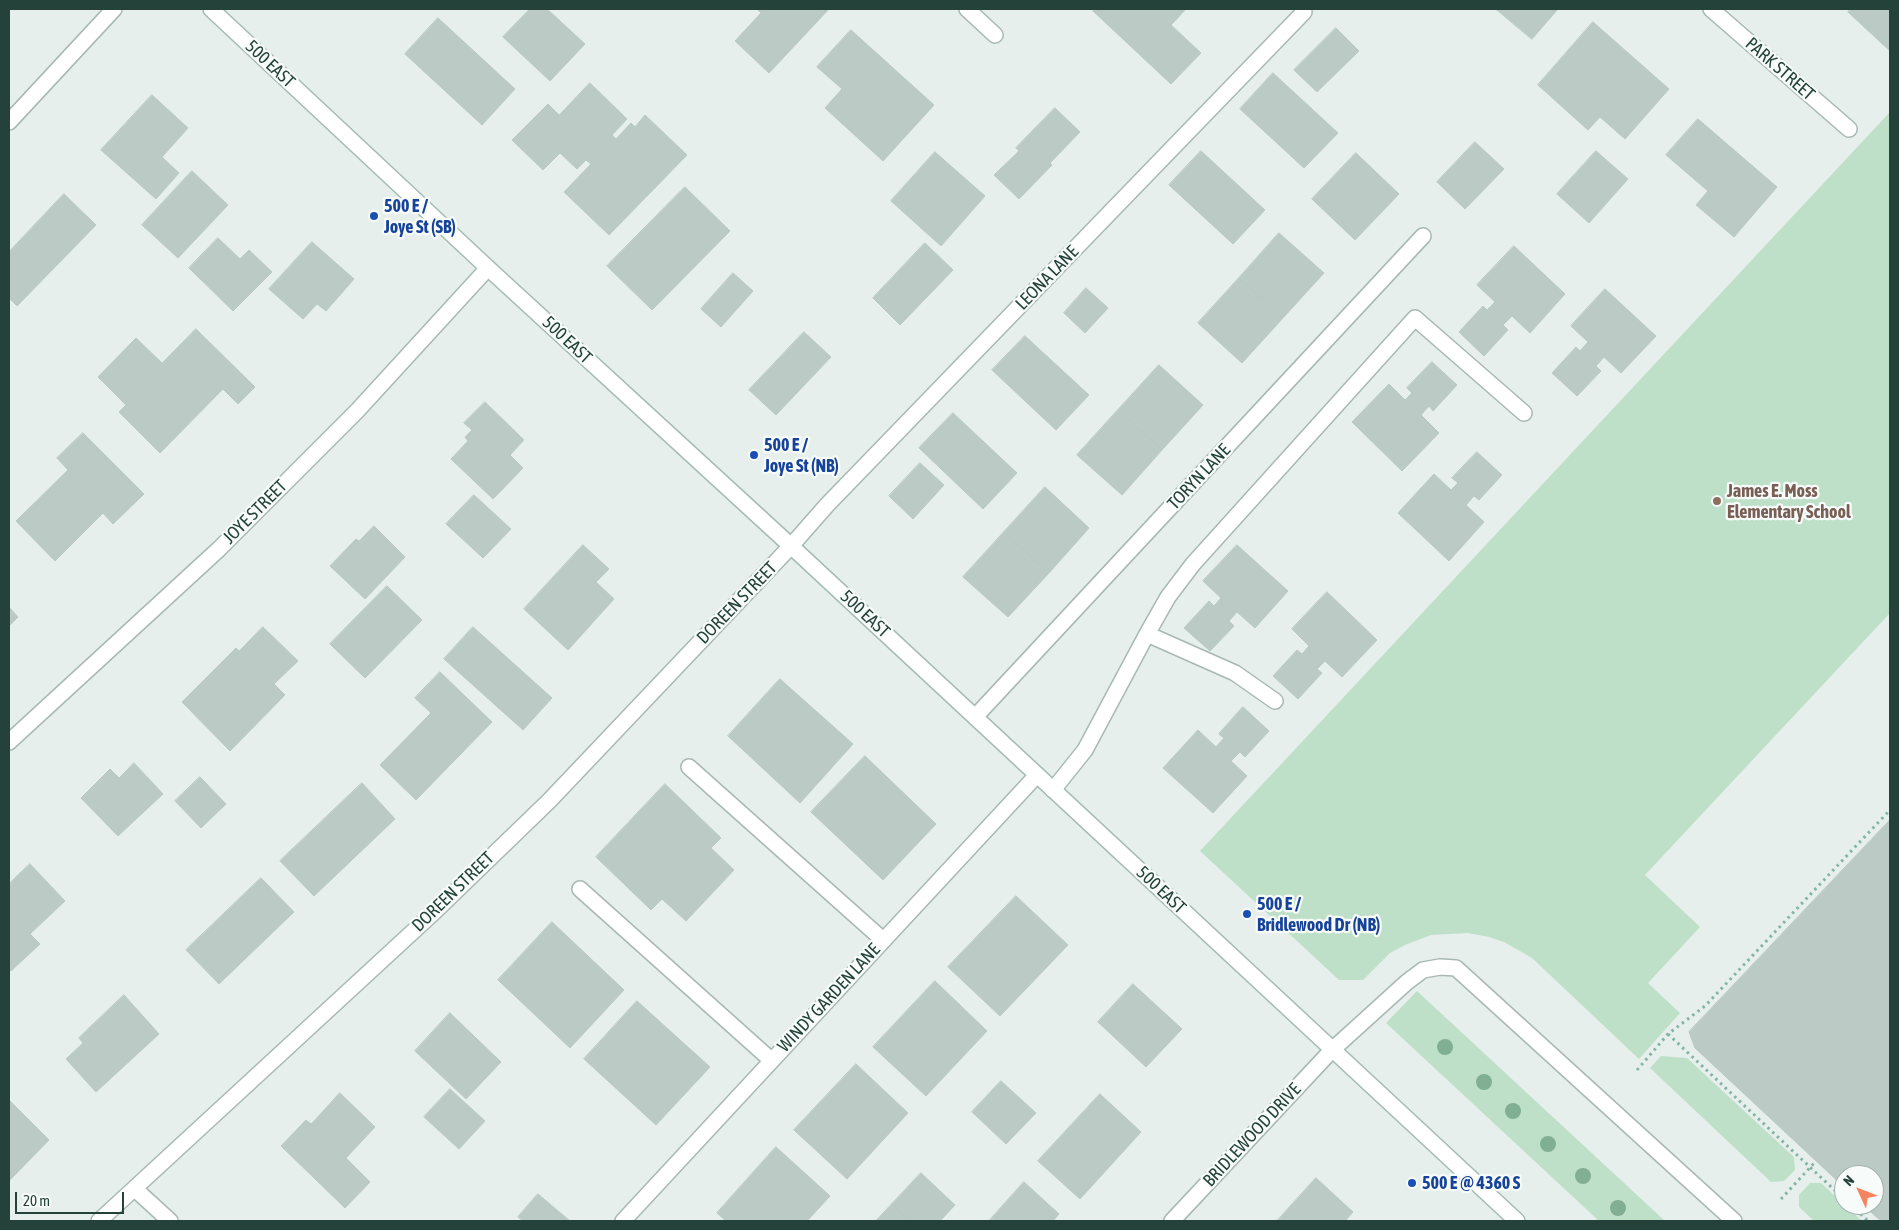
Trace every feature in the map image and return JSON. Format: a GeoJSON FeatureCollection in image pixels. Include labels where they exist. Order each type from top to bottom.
{"type":"FeatureCollection","features":[{"type":"Feature","properties":{"kind":"street"},"geometry":{"type":"LineString","coordinates":[[9,122],[114,9]]}},
{"type":"Feature","properties":{"kind":"street","name":"500 EAST"},"geometry":{"type":"LineString","coordinates":[[211,9],[1517,1221]]}},
{"type":"Feature","properties":{"kind":"street"},"geometry":{"type":"LineString","coordinates":[[967,9],[995,35]]}},
{"type":"Feature","properties":{"kind":"street","name":"PARK STREET"},"geometry":{"type":"LineString","coordinates":[[1711,9],[1849,129]]}},
{"type":"Feature","properties":{"kind":"street","name":"LEONA LANE"},"geometry":{"type":"LineString","coordinates":[[791,546],[828,505],[1304,12]]}},
{"type":"Feature","properties":{"kind":"street","name":"TORYN LANE"},"geometry":{"type":"LineString","coordinates":[[975,717],[1423,236]]}},
{"type":"Feature","properties":{"kind":"street","name":"JOYE STREET"},"geometry":{"type":"LineString","coordinates":[[9,742],[219,549],[357,411],[488,268]]}},
{"type":"Feature","properties":{"kind":"street"},"geometry":{"type":"LineString","coordinates":[[1053,790],[1085,750],[1146,634],[1168,597],[1193,564],[1415,318],[1524,413]]}},
{"type":"Feature","properties":{"kind":"street","name":"DOREEN STREET"},"geometry":{"type":"LineString","coordinates":[[99,1221],[431,915],[542,807],[791,546]]}},
{"type":"Feature","properties":{"kind":"street"},"geometry":{"type":"LineString","coordinates":[[1146,634],[1235,673],[1275,701]]}},
{"type":"Feature","properties":{"kind":"street"},"geometry":{"type":"LineString","coordinates":[[690,767],[883,940]]}},
{"type":"Feature","properties":{"kind":"street","name":"WINDY GARDEN LANE"},"geometry":{"type":"LineString","coordinates":[[623,1221],[1037,775]]}},
{"type":"Feature","properties":{"kind":"street"},"geometry":{"type":"LineString","coordinates":[[580,889],[772,1060]]}},
{"type":"Feature","properties":{"kind":"street","name":"BRIDLEWOOD DRIVE"},"geometry":{"type":"LineString","coordinates":[[1172,1221],[1332,1050],[1407,982],[1423,970],[1440,966],[1456,968],[1734,1221]]}},
{"type":"Feature","properties":{"kind":"street"},"geometry":{"type":"LineString","coordinates":[[135,1189],[170,1221]]}},
{"type":"Feature","properties":{"kind":"path"},"geometry":{"type":"LineString","coordinates":[[1637,1070],[1668,1034],[1705,1006],[1890,810]]}},
{"type":"Feature","properties":{"kind":"path"},"geometry":{"type":"LineString","coordinates":[[1668,1034],[1834,1190]]}},
{"type":"Feature","properties":{"kind":"path"},"geometry":{"type":"LineString","coordinates":[[1781,1199],[1816,1161]]}},
{"type":"Feature","properties":{"kind":"green space","name":"James E. Moss Elementary School"},"geometry":{"type":"Polygon","coordinates":[[[1890,112],[1890,613],[1645,875],[1700,927],[1648,983],[1680,1013],[1639,1059],[1532,958],[1504,942],[1468,933],[1431,935],[1390,953],[1363,980],[1339,980],[1200,851],[1890,112]]]}},
{"type":"Feature","properties":{"kind":"green space"},"geometry":{"type":"Polygon","coordinates":[[[1417,991],[1665,1221],[1599,1221],[1386,1023],[1417,991]]]}},
{"type":"Feature","properties":{"kind":"green space"},"geometry":{"type":"Polygon","coordinates":[[[1661,1056],[1687,1058],[1794,1157],[1795,1170],[1784,1181],[1771,1182],[1650,1068],[1661,1056]]]}},
{"type":"Feature","properties":{"kind":"green space"},"geometry":{"type":"Polygon","coordinates":[[[1810,1183],[1821,1183],[1834,1195],[1834,1215],[1856,1215],[1862,1221],[1814,1221],[1799,1207],[1799,1195],[1810,1183]]]}},
{"type":"Feature","properties":{"kind":"building"},"geometry":{"type":"Polygon","coordinates":[[[530,9],[547,9],[585,44],[550,81],[503,37],[530,9]]]}},
{"type":"Feature","properties":{"kind":"building"},"geometry":{"type":"Polygon","coordinates":[[[757,9],[829,9],[769,73],[735,41],[761,13],[757,9]]]}},
{"type":"Feature","properties":{"kind":"building"},"geometry":{"type":"Polygon","coordinates":[[[1095,9],[1186,9],[1171,25],[1201,53],[1171,84],[1093,11],[1095,9]]]}},
{"type":"Feature","properties":{"kind":"building"},"geometry":{"type":"Polygon","coordinates":[[[1496,9],[1558,9],[1532,39],[1496,9]]]}},
{"type":"Feature","properties":{"kind":"building"},"geometry":{"type":"Polygon","coordinates":[[[1851,9],[1890,9],[1890,51],[1848,12],[1851,9]]]}},
{"type":"Feature","properties":{"kind":"building"},"geometry":{"type":"Polygon","coordinates":[[[438,18],[515,89],[482,125],[405,54],[438,18]]]}},
{"type":"Feature","properties":{"kind":"building"},"geometry":{"type":"Polygon","coordinates":[[[1593,22],[1669,89],[1625,139],[1600,117],[1588,130],[1538,85],[1593,22]]]}},
{"type":"Feature","properties":{"kind":"building"},"geometry":{"type":"Polygon","coordinates":[[[1336,28],[1359,51],[1317,92],[1294,70],[1336,28]]]}},
{"type":"Feature","properties":{"kind":"building"},"geometry":{"type":"Polygon","coordinates":[[[851,30],[934,105],[883,161],[825,108],[842,89],[817,67],[851,30]]]}},
{"type":"Feature","properties":{"kind":"building"},"geometry":{"type":"Polygon","coordinates":[[[1273,73],[1338,133],[1304,168],[1240,109],[1273,73]]]}},
{"type":"Feature","properties":{"kind":"building"},"geometry":{"type":"Polygon","coordinates":[[[590,83],[627,119],[612,135],[616,139],[631,123],[635,127],[645,115],[687,155],[609,235],[564,192],[591,164],[586,160],[577,169],[560,153],[543,170],[512,140],[548,104],[559,115],[590,83]]]}},
{"type":"Feature","properties":{"kind":"building"},"geometry":{"type":"Polygon","coordinates":[[[152,95],[188,128],[162,157],[179,173],[156,199],[101,150],[152,95]]]}},
{"type":"Feature","properties":{"kind":"building"},"geometry":{"type":"Polygon","coordinates":[[[1055,108],[1080,132],[1050,163],[1052,165],[1019,199],[994,175],[1019,151],[1016,148],[1055,108]]]}},
{"type":"Feature","properties":{"kind":"building"},"geometry":{"type":"Polygon","coordinates":[[[1698,119],[1777,187],[1734,237],[1696,205],[1708,191],[1666,155],[1698,119]]]}},
{"type":"Feature","properties":{"kind":"building"},"geometry":{"type":"Polygon","coordinates":[[[1475,142],[1504,169],[1465,209],[1437,182],[1475,142]]]}},
{"type":"Feature","properties":{"kind":"building"},"geometry":{"type":"Polygon","coordinates":[[[1201,151],[1265,210],[1233,244],[1169,185],[1201,151]]]}},
{"type":"Feature","properties":{"kind":"building"},"geometry":{"type":"Polygon","coordinates":[[[1596,151],[1628,179],[1589,223],[1557,194],[1596,151]]]}},
{"type":"Feature","properties":{"kind":"building"},"geometry":{"type":"Polygon","coordinates":[[[935,152],[985,196],[941,246],[891,201],[935,152]]]}},
{"type":"Feature","properties":{"kind":"building"},"geometry":{"type":"Polygon","coordinates":[[[1356,153],[1399,194],[1355,240],[1312,199],[1356,153]]]}},
{"type":"Feature","properties":{"kind":"building"},"geometry":{"type":"Polygon","coordinates":[[[192,171],[228,205],[178,258],[142,225],[192,171]]]}},
{"type":"Feature","properties":{"kind":"building"},"geometry":{"type":"Polygon","coordinates":[[[685,187],[730,231],[652,310],[607,266],[685,187]]]}},
{"type":"Feature","properties":{"kind":"building"},"geometry":{"type":"Polygon","coordinates":[[[64,194],[96,225],[17,306],[9,298],[9,252],[64,194]]]}},
{"type":"Feature","properties":{"kind":"building"},"geometry":{"type":"Polygon","coordinates":[[[1279,233],[1324,273],[1283,318],[1239,278],[1279,233]]]}},
{"type":"Feature","properties":{"kind":"building"},"geometry":{"type":"Polygon","coordinates":[[[218,238],[240,259],[249,250],[272,272],[233,311],[189,268],[218,238]]]}},
{"type":"Feature","properties":{"kind":"building"},"geometry":{"type":"Polygon","coordinates":[[[312,242],[354,279],[326,311],[317,304],[303,319],[269,289],[312,242]]]}},
{"type":"Feature","properties":{"kind":"building"},"geometry":{"type":"Polygon","coordinates":[[[925,243],[953,270],[900,325],[873,298],[925,243]]]}},
{"type":"Feature","properties":{"kind":"building"},"geometry":{"type":"Polygon","coordinates":[[[1514,246],[1565,294],[1530,333],[1512,316],[1503,325],[1508,330],[1484,356],[1459,332],[1483,306],[1487,310],[1495,302],[1477,285],[1514,246]]]}},
{"type":"Feature","properties":{"kind":"building"},"geometry":{"type":"Polygon","coordinates":[[[733,273],[753,291],[721,327],[701,309],[733,273]]]}},
{"type":"Feature","properties":{"kind":"building"},"geometry":{"type":"Polygon","coordinates":[[[1239,278],[1283,318],[1242,363],[1198,323],[1239,278]]]}},
{"type":"Feature","properties":{"kind":"building"},"geometry":{"type":"Polygon","coordinates":[[[1086,288],[1108,308],[1085,333],[1064,313],[1086,288]]]}},
{"type":"Feature","properties":{"kind":"building"},"geometry":{"type":"Polygon","coordinates":[[[1605,289],[1656,336],[1621,373],[1604,357],[1596,366],[1601,371],[1577,396],[1552,373],[1576,347],[1580,351],[1588,342],[1571,326],[1605,289]]]}},
{"type":"Feature","properties":{"kind":"building"},"geometry":{"type":"Polygon","coordinates":[[[196,329],[255,387],[238,404],[223,389],[160,453],[119,412],[126,405],[98,377],[136,338],[162,363],[196,329]]]}},
{"type":"Feature","properties":{"kind":"building"},"geometry":{"type":"Polygon","coordinates":[[[804,332],[831,357],[776,415],[749,390],[804,332]]]}},
{"type":"Feature","properties":{"kind":"building"},"geometry":{"type":"Polygon","coordinates":[[[1025,336],[1089,395],[1056,430],[992,370],[1025,336]]]}},
{"type":"Feature","properties":{"kind":"building"},"geometry":{"type":"Polygon","coordinates":[[[1432,362],[1457,385],[1433,411],[1429,406],[1421,415],[1439,433],[1402,471],[1352,422],[1389,384],[1405,400],[1412,393],[1407,388],[1432,362]]]}},
{"type":"Feature","properties":{"kind":"building"},"geometry":{"type":"Polygon","coordinates":[[[1159,365],[1203,405],[1162,450],[1118,410],[1159,365]]]}},
{"type":"Feature","properties":{"kind":"building"},"geometry":{"type":"Polygon","coordinates":[[[485,402],[524,440],[510,455],[523,468],[493,499],[451,459],[468,441],[465,437],[472,430],[464,423],[485,402]]]}},
{"type":"Feature","properties":{"kind":"building"},"geometry":{"type":"Polygon","coordinates":[[[1118,410],[1162,450],[1122,495],[1077,455],[1118,410]]]}},
{"type":"Feature","properties":{"kind":"building"},"geometry":{"type":"Polygon","coordinates":[[[953,413],[1017,473],[983,509],[919,448],[953,413]]]}},
{"type":"Feature","properties":{"kind":"building"},"geometry":{"type":"Polygon","coordinates":[[[83,433],[144,494],[113,524],[103,513],[55,561],[16,521],[68,470],[57,458],[83,433]]]}},
{"type":"Feature","properties":{"kind":"building"},"geometry":{"type":"Polygon","coordinates":[[[1477,452],[1502,475],[1479,500],[1474,496],[1466,505],[1484,522],[1449,561],[1398,513],[1434,474],[1451,490],[1458,483],[1452,478],[1477,452]]]}},
{"type":"Feature","properties":{"kind":"building"},"geometry":{"type":"Polygon","coordinates":[[[920,463],[944,485],[913,519],[889,496],[920,463]]]}},
{"type":"Feature","properties":{"kind":"building"},"geometry":{"type":"Polygon","coordinates":[[[1045,487],[1089,528],[1049,573],[1004,532],[1045,487]]]}},
{"type":"Feature","properties":{"kind":"building"},"geometry":{"type":"Polygon","coordinates":[[[474,495],[511,529],[483,558],[446,524],[474,495]]]}},
{"type":"Feature","properties":{"kind":"building"},"geometry":{"type":"Polygon","coordinates":[[[374,526],[405,557],[365,599],[330,566],[356,539],[359,541],[374,526]]]}},
{"type":"Feature","properties":{"kind":"building"},"geometry":{"type":"Polygon","coordinates":[[[1004,532],[1049,573],[1008,617],[963,577],[1004,532]]]}},
{"type":"Feature","properties":{"kind":"building"},"geometry":{"type":"Polygon","coordinates":[[[583,545],[609,569],[596,582],[614,599],[568,650],[524,609],[583,545]]]}},
{"type":"Feature","properties":{"kind":"building"},"geometry":{"type":"Polygon","coordinates":[[[1237,545],[1288,591],[1255,628],[1237,612],[1229,621],[1234,626],[1210,651],[1184,628],[1209,601],[1214,606],[1221,598],[1203,581],[1237,545]]]}},
{"type":"Feature","properties":{"kind":"building"},"geometry":{"type":"Polygon","coordinates":[[[387,586],[422,620],[365,678],[330,644],[387,586]]]}},
{"type":"Feature","properties":{"kind":"building"},"geometry":{"type":"Polygon","coordinates":[[[1327,592],[1377,640],[1342,677],[1325,661],[1317,669],[1322,673],[1298,699],[1273,676],[1297,650],[1302,654],[1309,646],[1292,629],[1327,592]]]}},
{"type":"Feature","properties":{"kind":"building"},"geometry":{"type":"Polygon","coordinates":[[[9,607],[18,617],[9,626],[9,607]]]}},
{"type":"Feature","properties":{"kind":"building"},"geometry":{"type":"Polygon","coordinates":[[[263,627],[298,661],[274,684],[285,695],[230,751],[182,702],[236,648],[239,651],[263,627]]]}},
{"type":"Feature","properties":{"kind":"building"},"geometry":{"type":"Polygon","coordinates":[[[473,627],[552,698],[523,730],[444,659],[473,627]]]}},
{"type":"Feature","properties":{"kind":"building"},"geometry":{"type":"Polygon","coordinates":[[[440,672],[492,722],[416,800],[380,765],[431,713],[415,698],[440,672]]]}},
{"type":"Feature","properties":{"kind":"building"},"geometry":{"type":"Polygon","coordinates":[[[780,679],[853,744],[800,803],[728,736],[780,679]]]}},
{"type":"Feature","properties":{"kind":"building"},"geometry":{"type":"Polygon","coordinates":[[[1243,707],[1269,731],[1245,757],[1240,752],[1231,761],[1247,776],[1213,813],[1163,768],[1198,730],[1216,747],[1224,738],[1219,734],[1243,707]]]}},
{"type":"Feature","properties":{"kind":"building"},"geometry":{"type":"Polygon","coordinates":[[[865,756],[936,824],[883,880],[811,812],[865,756]]]}},
{"type":"Feature","properties":{"kind":"building"},"geometry":{"type":"Polygon","coordinates":[[[134,763],[163,794],[118,836],[81,798],[110,769],[119,778],[134,763]]]}},
{"type":"Feature","properties":{"kind":"building"},"geometry":{"type":"Polygon","coordinates":[[[200,777],[226,804],[201,828],[175,801],[200,777]]]}},
{"type":"Feature","properties":{"kind":"building"},"geometry":{"type":"Polygon","coordinates":[[[362,783],[395,819],[314,896],[280,861],[362,783]]]}},
{"type":"Feature","properties":{"kind":"building"},"geometry":{"type":"Polygon","coordinates":[[[665,784],[721,838],[711,848],[734,870],[686,921],[662,899],[651,910],[596,857],[665,784]]]}},
{"type":"Feature","properties":{"kind":"building"},"geometry":{"type":"Polygon","coordinates":[[[1890,820],[1890,1221],[1881,1221],[1874,1215],[1884,1215],[1884,1165],[1834,1165],[1834,1178],[1695,1048],[1689,1032],[1890,820]]]}},
{"type":"Feature","properties":{"kind":"building"},"geometry":{"type":"Polygon","coordinates":[[[30,864],[65,901],[30,934],[40,944],[11,971],[9,969],[9,884],[30,864]]]}},
{"type":"Feature","properties":{"kind":"building"},"geometry":{"type":"Polygon","coordinates":[[[261,878],[294,912],[219,984],[186,950],[261,878]]]}},
{"type":"Feature","properties":{"kind":"building"},"geometry":{"type":"Polygon","coordinates":[[[1016,896],[1068,945],[1000,1016],[948,967],[1016,896]]]}},
{"type":"Feature","properties":{"kind":"building"},"geometry":{"type":"Polygon","coordinates":[[[552,922],[624,990],[570,1048],[498,980],[552,922]]]}},
{"type":"Feature","properties":{"kind":"building"},"geometry":{"type":"Polygon","coordinates":[[[935,981],[987,1031],[926,1096],[873,1047],[935,981]]]}},
{"type":"Feature","properties":{"kind":"building"},"geometry":{"type":"Polygon","coordinates":[[[1133,984],[1182,1029],[1146,1067],[1098,1022],[1133,984]]]}},
{"type":"Feature","properties":{"kind":"building"},"geometry":{"type":"Polygon","coordinates":[[[124,995],[159,1034],[96,1092],[66,1059],[83,1043],[79,1038],[124,995]]]}},
{"type":"Feature","properties":{"kind":"building"},"geometry":{"type":"Polygon","coordinates":[[[637,1001],[710,1067],[656,1125],[584,1059],[637,1001]]]}},
{"type":"Feature","properties":{"kind":"building"},"geometry":{"type":"Polygon","coordinates":[[[450,1013],[501,1062],[466,1099],[415,1051],[450,1013]]]}},
{"type":"Feature","properties":{"kind":"building"},"geometry":{"type":"Polygon","coordinates":[[[856,1064],[908,1113],[847,1179],[794,1130],[856,1064]]]}},
{"type":"Feature","properties":{"kind":"building"},"geometry":{"type":"Polygon","coordinates":[[[1001,1081],[1036,1113],[1006,1144],[972,1112],[1001,1081]]]}},
{"type":"Feature","properties":{"kind":"building"},"geometry":{"type":"Polygon","coordinates":[[[450,1089],[485,1121],[459,1149],[424,1117],[450,1089]]]}},
{"type":"Feature","properties":{"kind":"building"},"geometry":{"type":"Polygon","coordinates":[[[340,1093],[375,1127],[346,1158],[370,1182],[345,1208],[281,1146],[306,1120],[311,1124],[340,1093]]]}},
{"type":"Feature","properties":{"kind":"building"},"geometry":{"type":"Polygon","coordinates":[[[1100,1094],[1141,1132],[1080,1199],[1038,1161],[1100,1094]]]}},
{"type":"Feature","properties":{"kind":"building"},"geometry":{"type":"Polygon","coordinates":[[[9,1100],[49,1140],[9,1181],[9,1100]]]}},
{"type":"Feature","properties":{"kind":"building"},"geometry":{"type":"Polygon","coordinates":[[[776,1147],[830,1196],[807,1221],[726,1221],[717,1213],[776,1147]]]}},
{"type":"Feature","properties":{"kind":"building"},"geometry":{"type":"Polygon","coordinates":[[[921,1173],[955,1205],[940,1221],[910,1221],[892,1204],[921,1173]]]}},
{"type":"Feature","properties":{"kind":"building"},"geometry":{"type":"Polygon","coordinates":[[[1316,1178],[1353,1212],[1345,1221],[1277,1221],[1316,1178]]]}},
{"type":"Feature","properties":{"kind":"building"},"geometry":{"type":"Polygon","coordinates":[[[1024,1182],[1059,1214],[1053,1221],[989,1221],[1024,1182]]]}},
{"type":"Feature","properties":{"kind":"building"},"geometry":{"type":"Polygon","coordinates":[[[538,1194],[570,1221],[523,1221],[518,1217],[538,1194]]]}},
{"type":"Feature","properties":{"kind":"building"},"geometry":{"type":"Polygon","coordinates":[[[892,1204],[910,1221],[876,1221],[892,1204]]]}},
{"type":"Feature","properties":{"kind":"place","name":"500 E / Joye St (SB)"},"geometry":{"type":"Point","coordinates":[374,216]}},
{"type":"Feature","properties":{"kind":"place","name":"500 E / Joye St (NB)"},"geometry":{"type":"Point","coordinates":[754,455]}},
{"type":"Feature","properties":{"kind":"place","name":"James E. Moss Elementary School"},"geometry":{"type":"Point","coordinates":[1717,501]}},
{"type":"Feature","properties":{"kind":"place","name":"500 E / Bridlewood Dr (NB)"},"geometry":{"type":"Point","coordinates":[1247,914]}},
{"type":"Feature","properties":{"kind":"place","name":"500 E @ 4360 S"},"geometry":{"type":"Point","coordinates":[1412,1183]}}]}
